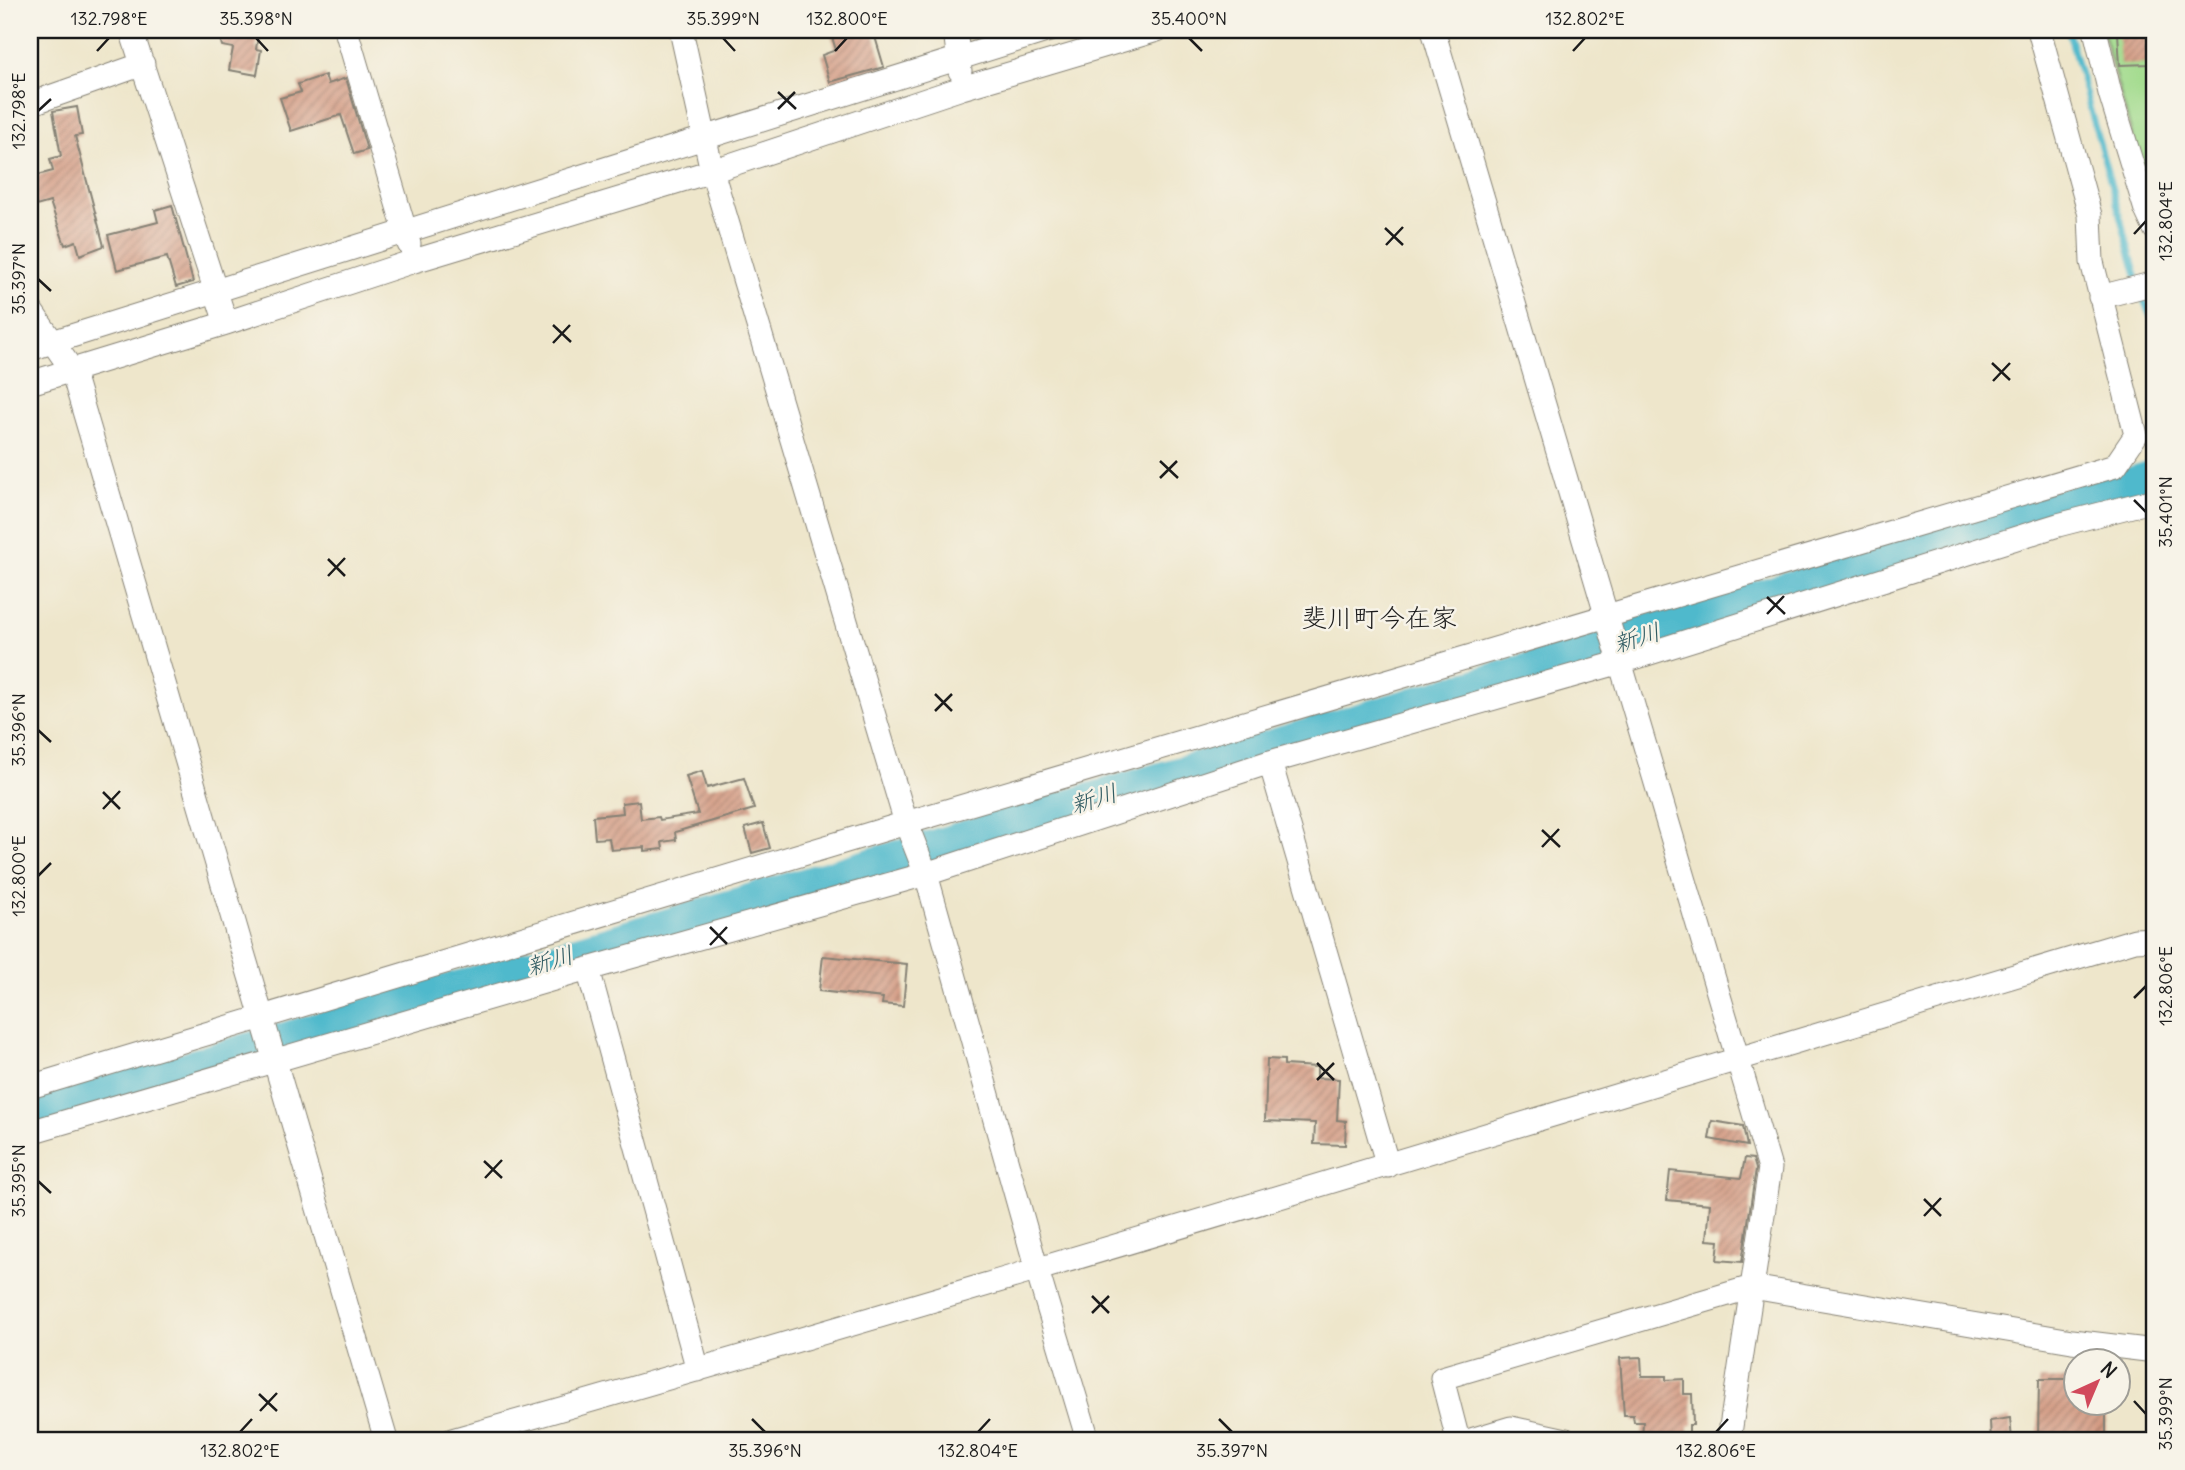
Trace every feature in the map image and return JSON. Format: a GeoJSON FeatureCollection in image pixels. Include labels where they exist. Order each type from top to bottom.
{"type":"FeatureCollection","features":[{"type":"Feature","properties":{"kind":"street"},"geometry":{"type":"LineString","coordinates":[[131,30],[226,323]]}},
{"type":"Feature","properties":{"kind":"street"},"geometry":{"type":"LineString","coordinates":[[346,30],[414,261]]}},
{"type":"Feature","properties":{"kind":"street"},"geometry":{"type":"LineString","coordinates":[[681,30],[712,171],[908,830],[926,874],[1037,1270],[1088,1440]]}},
{"type":"Feature","properties":{"kind":"street"},"geometry":{"type":"LineString","coordinates":[[954,30],[962,88]]}},
{"type":"Feature","properties":{"kind":"street"},"geometry":{"type":"LineString","coordinates":[[30,349],[1049,30]]}},
{"type":"Feature","properties":{"kind":"street"},"geometry":{"type":"LineString","coordinates":[[30,383],[226,323],[414,261],[712,171],[962,88],[1157,30]]}},
{"type":"Feature","properties":{"kind":"street"},"geometry":{"type":"LineString","coordinates":[[1433,30],[1770,1168],[1730,1440]]}},
{"type":"Feature","properties":{"kind":"street"},"geometry":{"type":"LineString","coordinates":[[30,1087],[265,1022],[1610,622],[2115,466],[2136,435],[2107,295],[2092,262],[2090,215],[2039,30]]}},
{"type":"Feature","properties":{"kind":"street"},"geometry":{"type":"LineString","coordinates":[[2095,30],[2110,93],[2146,210],[2155,229]]}},
{"type":"Feature","properties":{"kind":"street"},"geometry":{"type":"LineString","coordinates":[[30,104],[143,64]]}},
{"type":"Feature","properties":{"kind":"street"},"geometry":{"type":"LineString","coordinates":[[2107,295],[2155,283]]}},
{"type":"Feature","properties":{"kind":"street"},"geometry":{"type":"LineString","coordinates":[[30,309],[72,370],[386,1440]]}},
{"type":"Feature","properties":{"kind":"street"},"geometry":{"type":"LineString","coordinates":[[116,324],[123,354]]}},
{"type":"Feature","properties":{"kind":"street"},"geometry":{"type":"LineString","coordinates":[[30,1132],[588,969],[926,874],[1269,762],[1621,663],[2059,525],[2155,500]]}},
{"type":"Feature","properties":{"kind":"street"},"geometry":{"type":"LineString","coordinates":[[1269,762],[1388,1166]]}},
{"type":"Feature","properties":{"kind":"street"},"geometry":{"type":"LineString","coordinates":[[452,1440],[1388,1166],[2135,940],[2155,939]]}},
{"type":"Feature","properties":{"kind":"street"},"geometry":{"type":"LineString","coordinates":[[588,969],[698,1370]]}},
{"type":"Feature","properties":{"kind":"street"},"geometry":{"type":"LineString","coordinates":[[1458,1440],[1442,1378],[1752,1287],[2072,1341],[2155,1352]]}},
{"type":"Feature","properties":{"kind":"street"},"geometry":{"type":"LineString","coordinates":[[1471,1440],[1511,1428],[1566,1440]]}},
{"type":"Feature","properties":{"kind":"green space"},"geometry":{"type":"Polygon","coordinates":[[[2102,30],[2155,30],[2155,215],[2102,30]]]}},
{"type":"Feature","properties":{"kind":"building"},"geometry":{"type":"Polygon","coordinates":[[[218,30],[259,30],[256,49],[261,50],[257,75],[229,70],[233,48],[222,46],[218,30]]]}},
{"type":"Feature","properties":{"kind":"building"},"geometry":{"type":"Polygon","coordinates":[[[845,30],[873,30],[884,67],[830,82],[822,55],[836,50],[831,34],[845,30]]]}},
{"type":"Feature","properties":{"kind":"building"},"geometry":{"type":"Polygon","coordinates":[[[2147,32],[2149,64],[2120,65],[2118,33],[2147,32]]]}},
{"type":"Feature","properties":{"kind":"building"},"geometry":{"type":"Polygon","coordinates":[[[325,75],[328,84],[346,78],[367,150],[354,154],[341,115],[291,131],[280,98],[301,92],[298,84],[325,75]]]}},
{"type":"Feature","properties":{"kind":"building"},"geometry":{"type":"Polygon","coordinates":[[[77,107],[82,135],[75,136],[104,246],[80,255],[76,241],[65,245],[50,202],[36,206],[30,180],[30,177],[53,171],[50,159],[61,156],[53,111],[77,107]]]}},
{"type":"Feature","properties":{"kind":"building"},"geometry":{"type":"Polygon","coordinates":[[[172,205],[193,282],[176,287],[167,257],[117,270],[108,235],[158,222],[155,210],[172,205]]]}},
{"type":"Feature","properties":{"kind":"building"},"geometry":{"type":"Polygon","coordinates":[[[702,771],[707,788],[744,778],[754,809],[675,832],[676,840],[662,842],[663,849],[644,851],[644,847],[611,850],[609,838],[595,839],[593,816],[623,813],[622,803],[639,801],[641,819],[659,817],[660,820],[698,814],[686,776],[702,771]]]}},
{"type":"Feature","properties":{"kind":"building"},"geometry":{"type":"Polygon","coordinates":[[[763,823],[770,848],[752,853],[745,828],[763,823]]]}},
{"type":"Feature","properties":{"kind":"building"},"geometry":{"type":"Polygon","coordinates":[[[823,956],[907,964],[903,1006],[882,1004],[883,998],[819,991],[823,956]]]}},
{"type":"Feature","properties":{"kind":"building"},"geometry":{"type":"Polygon","coordinates":[[[1267,1059],[1284,1060],[1284,1065],[1317,1067],[1317,1078],[1339,1079],[1337,1120],[1346,1121],[1345,1145],[1314,1144],[1315,1123],[1265,1121],[1267,1059]]]}},
{"type":"Feature","properties":{"kind":"building"},"geometry":{"type":"Polygon","coordinates":[[[1712,1121],[1743,1126],[1747,1146],[1709,1139],[1712,1121]]]}},
{"type":"Feature","properties":{"kind":"building"},"geometry":{"type":"Polygon","coordinates":[[[1745,1158],[1753,1159],[1756,1169],[1742,1262],[1717,1260],[1719,1241],[1707,1240],[1710,1204],[1667,1200],[1670,1171],[1741,1178],[1745,1158]]]}},
{"type":"Feature","properties":{"kind":"building"},"geometry":{"type":"Polygon","coordinates":[[[1641,1357],[1642,1376],[1666,1376],[1666,1380],[1684,1379],[1684,1394],[1692,1394],[1693,1425],[1689,1425],[1689,1440],[1642,1439],[1643,1422],[1634,1422],[1633,1415],[1624,1415],[1620,1358],[1641,1357]]]}},
{"type":"Feature","properties":{"kind":"building"},"geometry":{"type":"Polygon","coordinates":[[[2039,1379],[2062,1379],[2062,1418],[2106,1418],[2106,1440],[2038,1440],[2039,1379]]]}},
{"type":"Feature","properties":{"kind":"building"},"geometry":{"type":"Polygon","coordinates":[[[2010,1418],[2012,1440],[1991,1440],[1990,1421],[2010,1418]]]}},
{"type":"Feature","properties":{"kind":"waterway"},"geometry":{"type":"LineString","coordinates":[[1051,39],[1079,30]]}},
{"type":"Feature","properties":{"kind":"waterway"},"geometry":{"type":"LineString","coordinates":[[2068,30],[2143,299],[2155,325]]}},
{"type":"Feature","properties":{"kind":"waterway","name":"新川"},"geometry":{"type":"LineString","coordinates":[[30,1115],[1621,643],[1622,639],[2155,477]]}},
{"type":"Feature","properties":{"kind":"district","name":"斐川町今在家"},"geometry":{"type":"Point","coordinates":[1379,618]}}]}
